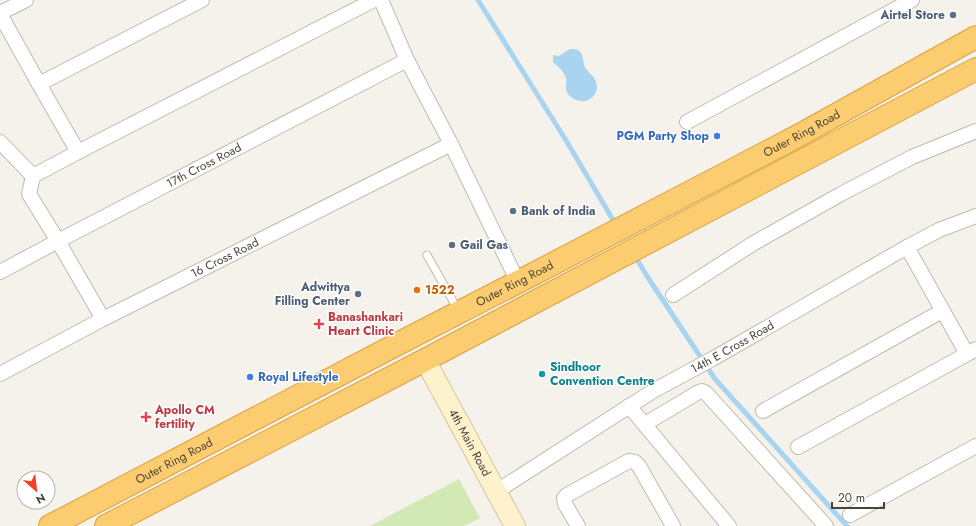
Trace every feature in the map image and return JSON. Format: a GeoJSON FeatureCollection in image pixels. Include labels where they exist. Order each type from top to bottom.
{"type":"FeatureCollection","features":[{"type":"Feature","properties":{"kind":"highway","name":"Outer Ring Road"},"geometry":{"type":"LineString","coordinates":[[50,526],[796,137],[976,37]]}},
{"type":"Feature","properties":{"kind":"highway","name":"Outer Ring Road"},"geometry":{"type":"LineString","coordinates":[[106,526],[425,360],[976,69]]}},
{"type":"Feature","properties":{"kind":"street"},"geometry":{"type":"LineString","coordinates":[[26,0],[0,13],[78,152]]}},
{"type":"Feature","properties":{"kind":"street"},"geometry":{"type":"LineString","coordinates":[[39,84],[202,0]]}},
{"type":"Feature","properties":{"kind":"street"},"geometry":{"type":"LineString","coordinates":[[103,319],[29,194],[33,176],[374,0]]}},
{"type":"Feature","properties":{"kind":"street"},"geometry":{"type":"LineString","coordinates":[[381,0],[407,60],[451,144],[518,282]]}},
{"type":"Feature","properties":{"kind":"street"},"geometry":{"type":"LineString","coordinates":[[687,122],[912,0]]}},
{"type":"Feature","properties":{"kind":"street","name":"17th Cross Road"},"geometry":{"type":"LineString","coordinates":[[0,272],[407,60]]}},
{"type":"Feature","properties":{"kind":"street"},"geometry":{"type":"LineString","coordinates":[[673,295],[754,243],[841,194],[912,157],[976,131]]}},
{"type":"Feature","properties":{"kind":"street"},"geometry":{"type":"LineString","coordinates":[[0,142],[33,176]]}},
{"type":"Feature","properties":{"kind":"street","name":"16 Cross Road"},"geometry":{"type":"LineString","coordinates":[[0,374],[103,319],[451,144]]}},
{"type":"Feature","properties":{"kind":"street","name":"14th E Cross Road"},"geometry":{"type":"LineString","coordinates":[[496,492],[653,390],[691,371],[907,247],[939,230],[976,216]]}},
{"type":"Feature","properties":{"kind":"street"},"geometry":{"type":"LineString","coordinates":[[798,447],[972,352],[942,311],[907,247]]}},
{"type":"Feature","properties":{"kind":"street"},"geometry":{"type":"LineString","coordinates":[[763,411],[942,311]]}},
{"type":"Feature","properties":{"kind":"street","name":"4th Main Road"},"geometry":{"type":"LineString","coordinates":[[425,360],[496,492],[511,525]]}},
{"type":"Feature","properties":{"kind":"street"},"geometry":{"type":"LineString","coordinates":[[653,390],[670,409]]}},
{"type":"Feature","properties":{"kind":"street"},"geometry":{"type":"LineString","coordinates":[[644,424],[697,393],[702,391],[706,393],[826,526]]}},
{"type":"Feature","properties":{"kind":"street"},"geometry":{"type":"LineString","coordinates":[[629,406],[729,526]]}},
{"type":"Feature","properties":{"kind":"street"},"geometry":{"type":"LineString","coordinates":[[850,515],[976,446]]}},
{"type":"Feature","properties":{"kind":"street"},"geometry":{"type":"LineString","coordinates":[[578,526],[565,504],[564,498],[629,461],[635,462],[639,466],[673,526]]}},
{"type":"Feature","properties":{"kind":"lane"},"geometry":{"type":"LineString","coordinates":[[427,255],[459,312]]}},
{"type":"Feature","properties":{"kind":"green space"},"geometry":{"type":"Polygon","coordinates":[[[459,479],[480,518],[464,526],[370,526],[459,479]]]}},
{"type":"Feature","properties":{"kind":"water"},"geometry":{"type":"Polygon","coordinates":[[[570,49],[575,49],[581,53],[587,70],[596,82],[596,93],[591,99],[584,101],[578,100],[569,95],[566,91],[566,77],[553,62],[553,55],[559,56],[570,49]]]}},
{"type":"Feature","properties":{"kind":"waterway"},"geometry":{"type":"LineString","coordinates":[[478,0],[567,142],[616,225]]}},
{"type":"Feature","properties":{"kind":"waterway"},"geometry":{"type":"LineString","coordinates":[[635,256],[715,379],[847,526]]}},
{"type":"Feature","properties":{"kind":"place","name":"Airtel Store"},"geometry":{"type":"Point","coordinates":[953,15]}},
{"type":"Feature","properties":{"kind":"place","name":"PGM Party Shop"},"geometry":{"type":"Point","coordinates":[717,136]}},
{"type":"Feature","properties":{"kind":"place","name":"Bank of India"},"geometry":{"type":"Point","coordinates":[513,211]}},
{"type":"Feature","properties":{"kind":"place","name":"Gail Gas"},"geometry":{"type":"Point","coordinates":[452,245]}},
{"type":"Feature","properties":{"kind":"place","name":"1522"},"geometry":{"type":"Point","coordinates":[417,290]}},
{"type":"Feature","properties":{"kind":"place","name":"Adwittya Filling Center"},"geometry":{"type":"Point","coordinates":[358,294]}},
{"type":"Feature","properties":{"kind":"place","name":"Banashankari Heart Clinic"},"geometry":{"type":"Point","coordinates":[319,324]}},
{"type":"Feature","properties":{"kind":"place","name":"Sindhoor Convention Centre"},"geometry":{"type":"Point","coordinates":[542,374]}},
{"type":"Feature","properties":{"kind":"place","name":"Royal Lifestyle"},"geometry":{"type":"Point","coordinates":[250,377]}},
{"type":"Feature","properties":{"kind":"place","name":"Apollo CM fertility"},"geometry":{"type":"Point","coordinates":[146,417]}}]}
